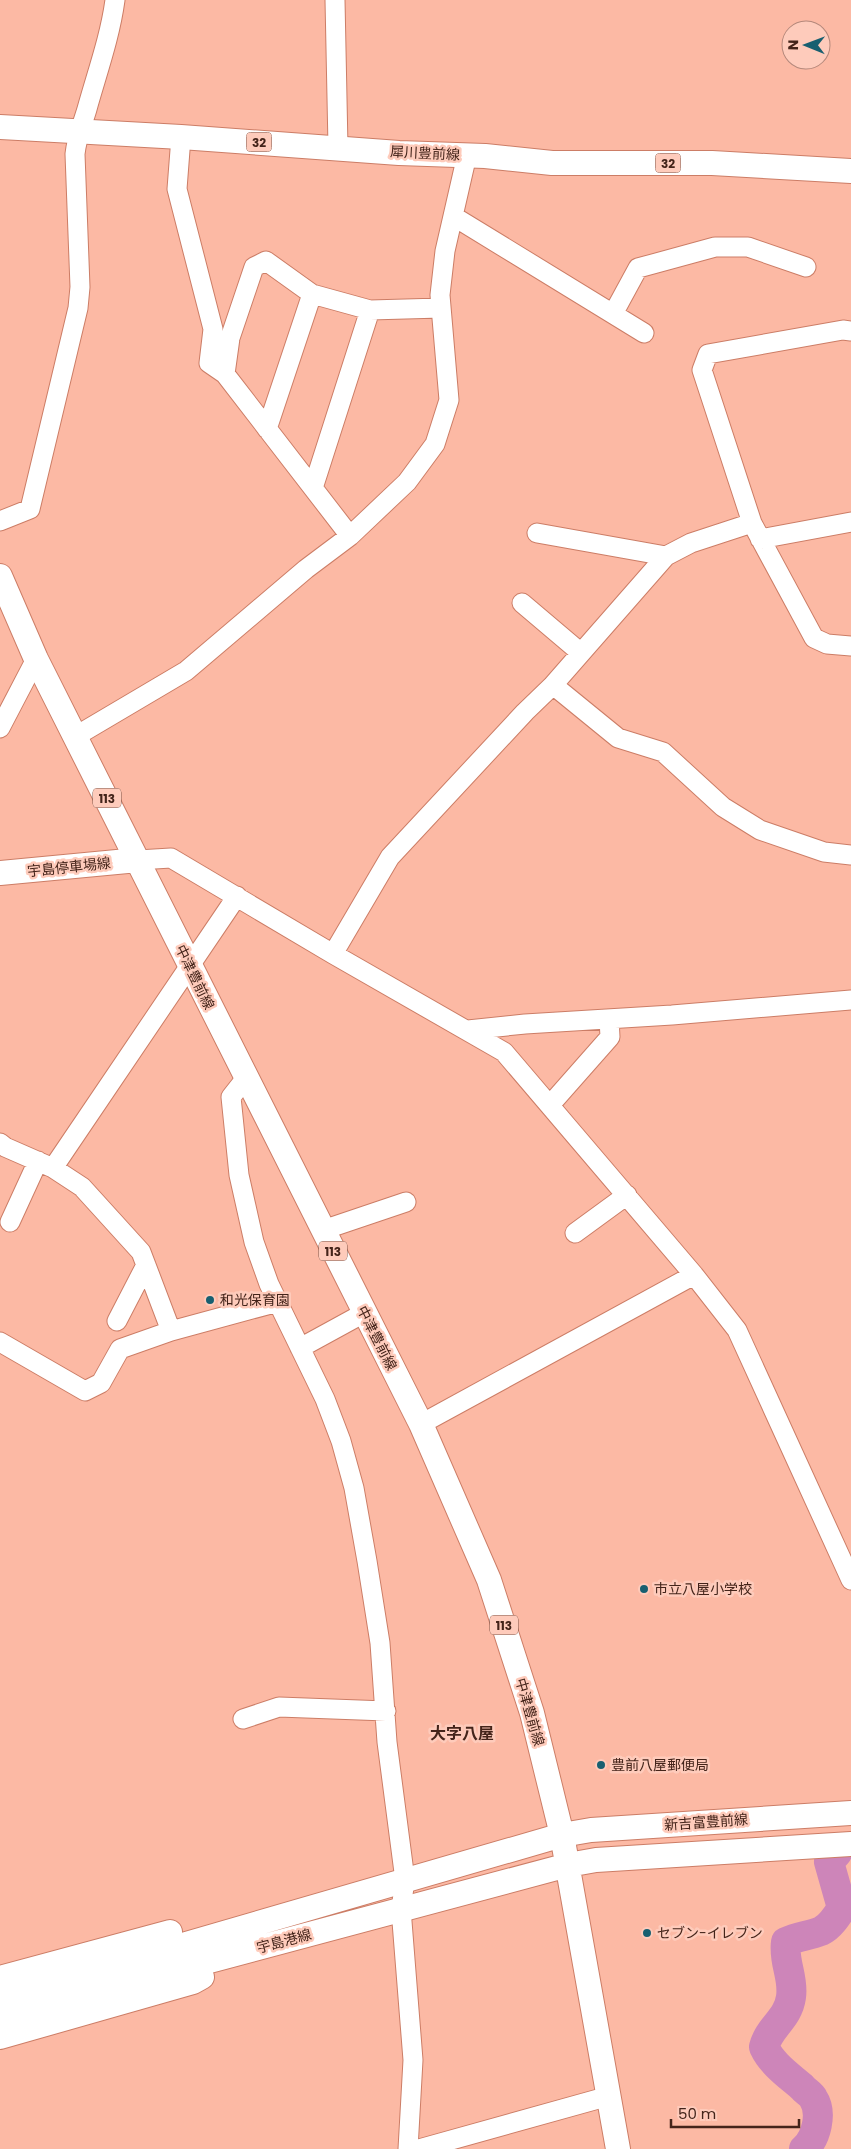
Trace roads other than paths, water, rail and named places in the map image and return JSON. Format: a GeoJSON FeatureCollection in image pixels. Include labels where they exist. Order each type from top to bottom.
{"type":"FeatureCollection","features":[{"type":"Feature","properties":{"kind":"main road","name":"犀川豊前線"},"geometry":{"type":"LineString","coordinates":[[0,127],[338,147],[399,153],[467,155],[552,162],[712,164],[851,171]]}},
{"type":"Feature","properties":{"kind":"main road","name":"中津豊前線"},"geometry":{"type":"LineString","coordinates":[[0,576],[36,659],[421,1424],[489,1580],[532,1713],[562,1835],[618,2149]]}},
{"type":"Feature","properties":{"kind":"main road","name":"宇島停車場線"},"geometry":{"type":"LineString","coordinates":[[0,873],[138,860]]}},
{"type":"Feature","properties":{"kind":"main road","name":"新吉富豊前線"},"geometry":{"type":"LineString","coordinates":[[562,1835],[591,1830],[851,1813]]}},
{"type":"Feature","properties":{"kind":"main road","name":"宇島港線"},"geometry":{"type":"LineString","coordinates":[[1,2017],[273,1919],[562,1835]]}},
{"type":"Feature","properties":{"kind":"main road"},"geometry":{"type":"LineString","coordinates":[[568,1865],[596,1860],[851,1844]]}},
{"type":"Feature","properties":{"kind":"main road","name":"宇島港線"},"geometry":{"type":"LineString","coordinates":[[1,2017],[568,1865]]}},
{"type":"Feature","properties":{"kind":"main road"},"geometry":{"type":"LineString","coordinates":[[0,1978],[179,1930],[273,1919]]}},
{"type":"Feature","properties":{"kind":"street"},"geometry":{"type":"LineString","coordinates":[[0,521],[30,509],[74,328],[80,287],[75,154],[78,133],[85,116],[112,23],[115,0]]}},
{"type":"Feature","properties":{"kind":"street"},"geometry":{"type":"LineString","coordinates":[[335,0],[338,147]]}},
{"type":"Feature","properties":{"kind":"street"},"geometry":{"type":"LineString","coordinates":[[181,137],[177,189],[213,329],[209,363],[225,374],[350,536]]}},
{"type":"Feature","properties":{"kind":"street"},"geometry":{"type":"LineString","coordinates":[[76,736],[186,671],[306,569],[350,536],[406,482],[435,444],[449,400],[440,294],[445,250],[467,155]]}},
{"type":"Feature","properties":{"kind":"street"},"geometry":{"type":"LineString","coordinates":[[453,216],[644,334]]}},
{"type":"Feature","properties":{"kind":"street"},"geometry":{"type":"LineString","coordinates":[[613,314],[638,268],[715,247],[748,247],[806,268]]}},
{"type":"Feature","properties":{"kind":"street"},"geometry":{"type":"LineString","coordinates":[[225,374],[230,338],[254,267],[266,261],[312,294],[370,310],[441,308]]}},
{"type":"Feature","properties":{"kind":"street"},"geometry":{"type":"LineString","coordinates":[[267,429],[312,294]]}},
{"type":"Feature","properties":{"kind":"street"},"geometry":{"type":"LineString","coordinates":[[313,488],[370,310]]}},
{"type":"Feature","properties":{"kind":"street"},"geometry":{"type":"LineString","coordinates":[[851,331],[843,330],[708,354],[702,370],[756,531],[814,638],[827,644],[851,646]]}},
{"type":"Feature","properties":{"kind":"street"},"geometry":{"type":"LineString","coordinates":[[333,954],[390,857],[524,712],[553,685],[666,556],[691,543],[756,531],[851,522]]}},
{"type":"Feature","properties":{"kind":"street"},"geometry":{"type":"LineString","coordinates":[[537,533],[666,556]]}},
{"type":"Feature","properties":{"kind":"street"},"geometry":{"type":"LineString","coordinates":[[522,603],[581,653]]}},
{"type":"Feature","properties":{"kind":"street"},"geometry":{"type":"LineString","coordinates":[[0,728],[36,659]]}},
{"type":"Feature","properties":{"kind":"street"},"geometry":{"type":"LineString","coordinates":[[553,685],[618,738],[663,752],[723,806],[760,830],[824,852],[851,855]]}},
{"type":"Feature","properties":{"kind":"street"},"geometry":{"type":"LineString","coordinates":[[138,860],[171,858],[504,1052],[627,1194],[737,1330],[849,1570]]}},
{"type":"Feature","properties":{"kind":"street"},"geometry":{"type":"LineString","coordinates":[[10,1222],[45,1165],[189,966],[237,896]]}},
{"type":"Feature","properties":{"kind":"street"},"geometry":{"type":"LineString","coordinates":[[468,1030],[525,1024],[851,1000]]}},
{"type":"Feature","properties":{"kind":"street"},"geometry":{"type":"LineString","coordinates":[[550,1105],[610,1037],[609,1019]]}},
{"type":"Feature","properties":{"kind":"street"},"geometry":{"type":"LineString","coordinates":[[246,1078],[231,1097],[239,1175],[254,1242],[278,1302],[325,1399],[337,1432],[354,1488],[380,1643],[387,1742],[405,1880],[400,1909],[413,2060],[408,2149]]}},
{"type":"Feature","properties":{"kind":"street"},"geometry":{"type":"LineString","coordinates":[[0,1143],[45,1165],[82,1187],[142,1252],[170,1331]]}},
{"type":"Feature","properties":{"kind":"street"},"geometry":{"type":"LineString","coordinates":[[575,1232],[627,1194]]}},
{"type":"Feature","properties":{"kind":"street"},"geometry":{"type":"LineString","coordinates":[[323,1230],[406,1202]]}},
{"type":"Feature","properties":{"kind":"street"},"geometry":{"type":"LineString","coordinates":[[117,1321],[146,1265]]}},
{"type":"Feature","properties":{"kind":"street"},"geometry":{"type":"LineString","coordinates":[[421,1424],[694,1275]]}},
{"type":"Feature","properties":{"kind":"street"},"geometry":{"type":"LineString","coordinates":[[0,1342],[85,1391],[101,1383],[120,1349],[170,1331],[278,1302]]}},
{"type":"Feature","properties":{"kind":"street"},"geometry":{"type":"LineString","coordinates":[[300,1348],[364,1313]]}},
{"type":"Feature","properties":{"kind":"street"},"geometry":{"type":"LineString","coordinates":[[243,1718],[279,1707],[386,1711]]}},
{"type":"Feature","properties":{"kind":"street"},"geometry":{"type":"LineString","coordinates":[[419,2149],[609,2096]]}},
{"type":"Feature","properties":{"kind":"waterway"},"geometry":{"type":"LineString","coordinates":[[804,2149],[812,2139],[817,2125],[818,2111],[816,2104],[811,2095],[776,2064],[764,2047],[766,2040],[786,2011],[791,1997],[792,1990],[785,1949],[786,1942],[817,1933],[824,1929],[833,1921],[842,1908],[829,1862],[837,1853]]}},
{"type":"Feature","properties":{"kind":"place","name":"和光保育園"},"geometry":{"type":"Point","coordinates":[210,1300]}},
{"type":"Feature","properties":{"kind":"place","name":"市立八屋小学校"},"geometry":{"type":"Point","coordinates":[644,1589]}},
{"type":"Feature","properties":{"kind":"place","name":"豊前八屋郵便局"},"geometry":{"type":"Point","coordinates":[601,1765]}},
{"type":"Feature","properties":{"kind":"place","name":"セブン-イレブン"},"geometry":{"type":"Point","coordinates":[647,1933]}},
{"type":"Feature","properties":{"kind":"district","name":"大字八屋"},"geometry":{"type":"Point","coordinates":[462,1733]}}]}
